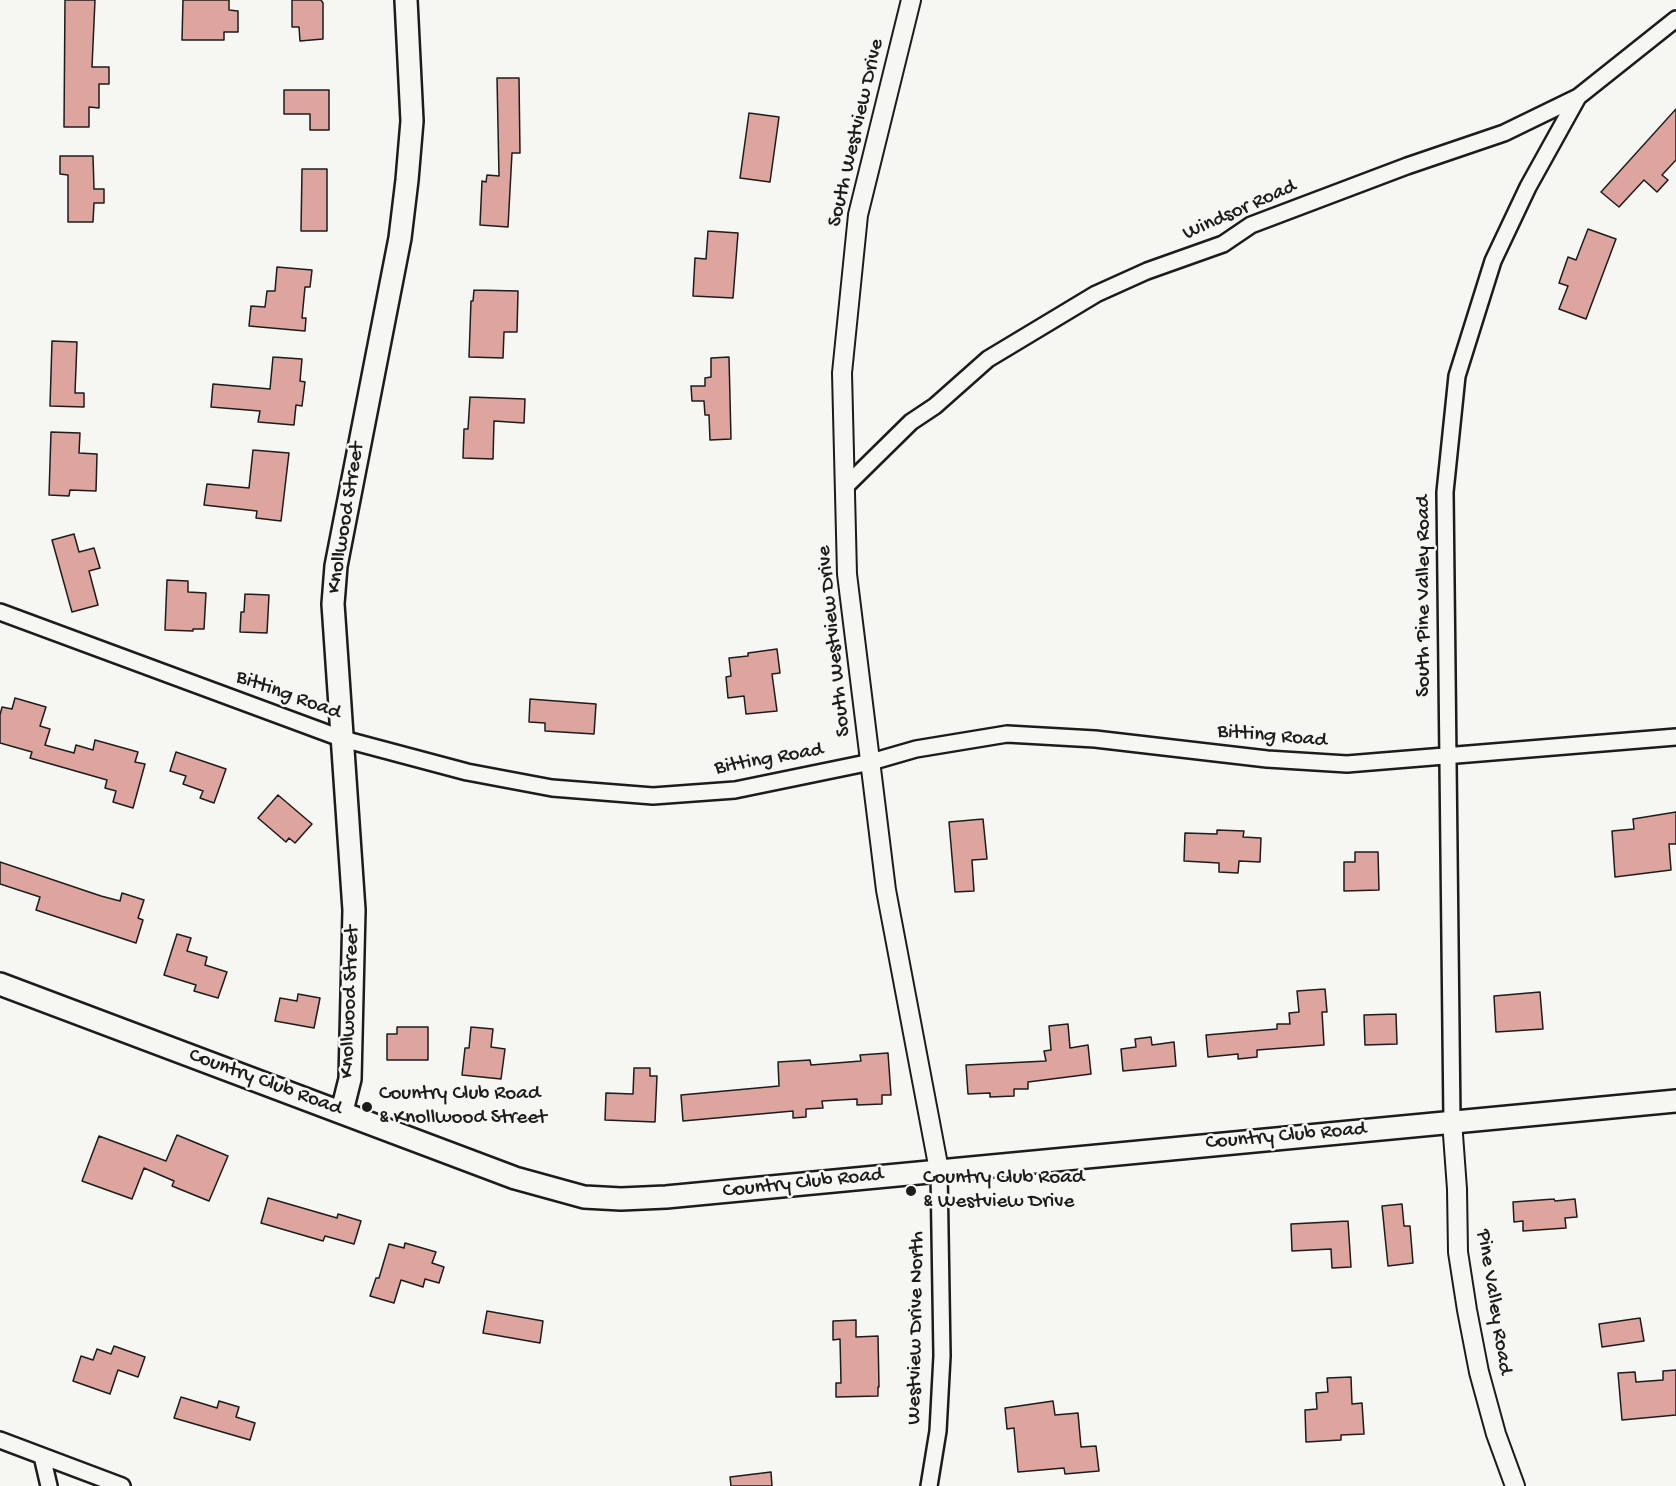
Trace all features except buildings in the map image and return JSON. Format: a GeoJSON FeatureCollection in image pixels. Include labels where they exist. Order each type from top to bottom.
{"type":"FeatureCollection","features":[{"type":"Feature","properties":{"kind":"main road","name":"Knollwood Street"},"geometry":{"type":"LineString","coordinates":[[342,1111],[350,1079],[354,910],[333,604],[336,566],[400,238],[412,122],[406,0]]}},
{"type":"Feature","properties":{"kind":"main road","name":"Country Club Road"},"geometry":{"type":"LineString","coordinates":[[0,984],[515,1178],[584,1197],[621,1199],[666,1197],[1676,1101]]}},
{"type":"Feature","properties":{"kind":"street","name":"South Westview Drive"},"geometry":{"type":"LineString","coordinates":[[911,0],[858,215],[842,373],[848,574],[886,890],[939,1170]]}},
{"type":"Feature","properties":{"kind":"street","name":"Windsor Road"},"geometry":{"type":"LineString","coordinates":[[846,486],[911,422],[935,406],[988,359],[1096,294],[1223,244],[1251,225],[1407,166],[1504,133],[1578,97],[1676,19]]}},
{"type":"Feature","properties":{"kind":"street","name":"South Pine Valley Road"},"geometry":{"type":"LineString","coordinates":[[1452,1121],[1445,492],[1457,376],[1493,261],[1528,187],[1578,97]]}},
{"type":"Feature","properties":{"kind":"street","name":"Bitting Road"},"geometry":{"type":"LineString","coordinates":[[0,612],[343,739],[468,772],[552,788],[653,796],[735,790],[871,762],[916,749],[1007,734],[1095,739],[1266,759],[1335,763],[1448,757],[1676,737]]}},
{"type":"Feature","properties":{"kind":"street","name":"Pine Valley Road"},"geometry":{"type":"LineString","coordinates":[[1452,1121],[1457,1189],[1458,1252],[1467,1310],[1479,1372],[1496,1434],[1515,1486]]}},
{"type":"Feature","properties":{"kind":"street","name":"Westview Drive North"},"geometry":{"type":"LineString","coordinates":[[929,1486],[938,1431],[942,1356],[939,1170]]}},
{"type":"Feature","properties":{"kind":"street"},"geometry":{"type":"LineString","coordinates":[[0,1440],[122,1486]]}},
{"type":"Feature","properties":{"kind":"street"},"geometry":{"type":"LineString","coordinates":[[42,1456],[49,1486]]}},
{"type":"Feature","properties":{"kind":"place","name":"Country Club Road & Knollwood Street"},"geometry":{"type":"Point","coordinates":[367,1107]}},
{"type":"Feature","properties":{"kind":"place","name":"Country Club Road & Westview Drive"},"geometry":{"type":"Point","coordinates":[911,1191]}}]}
